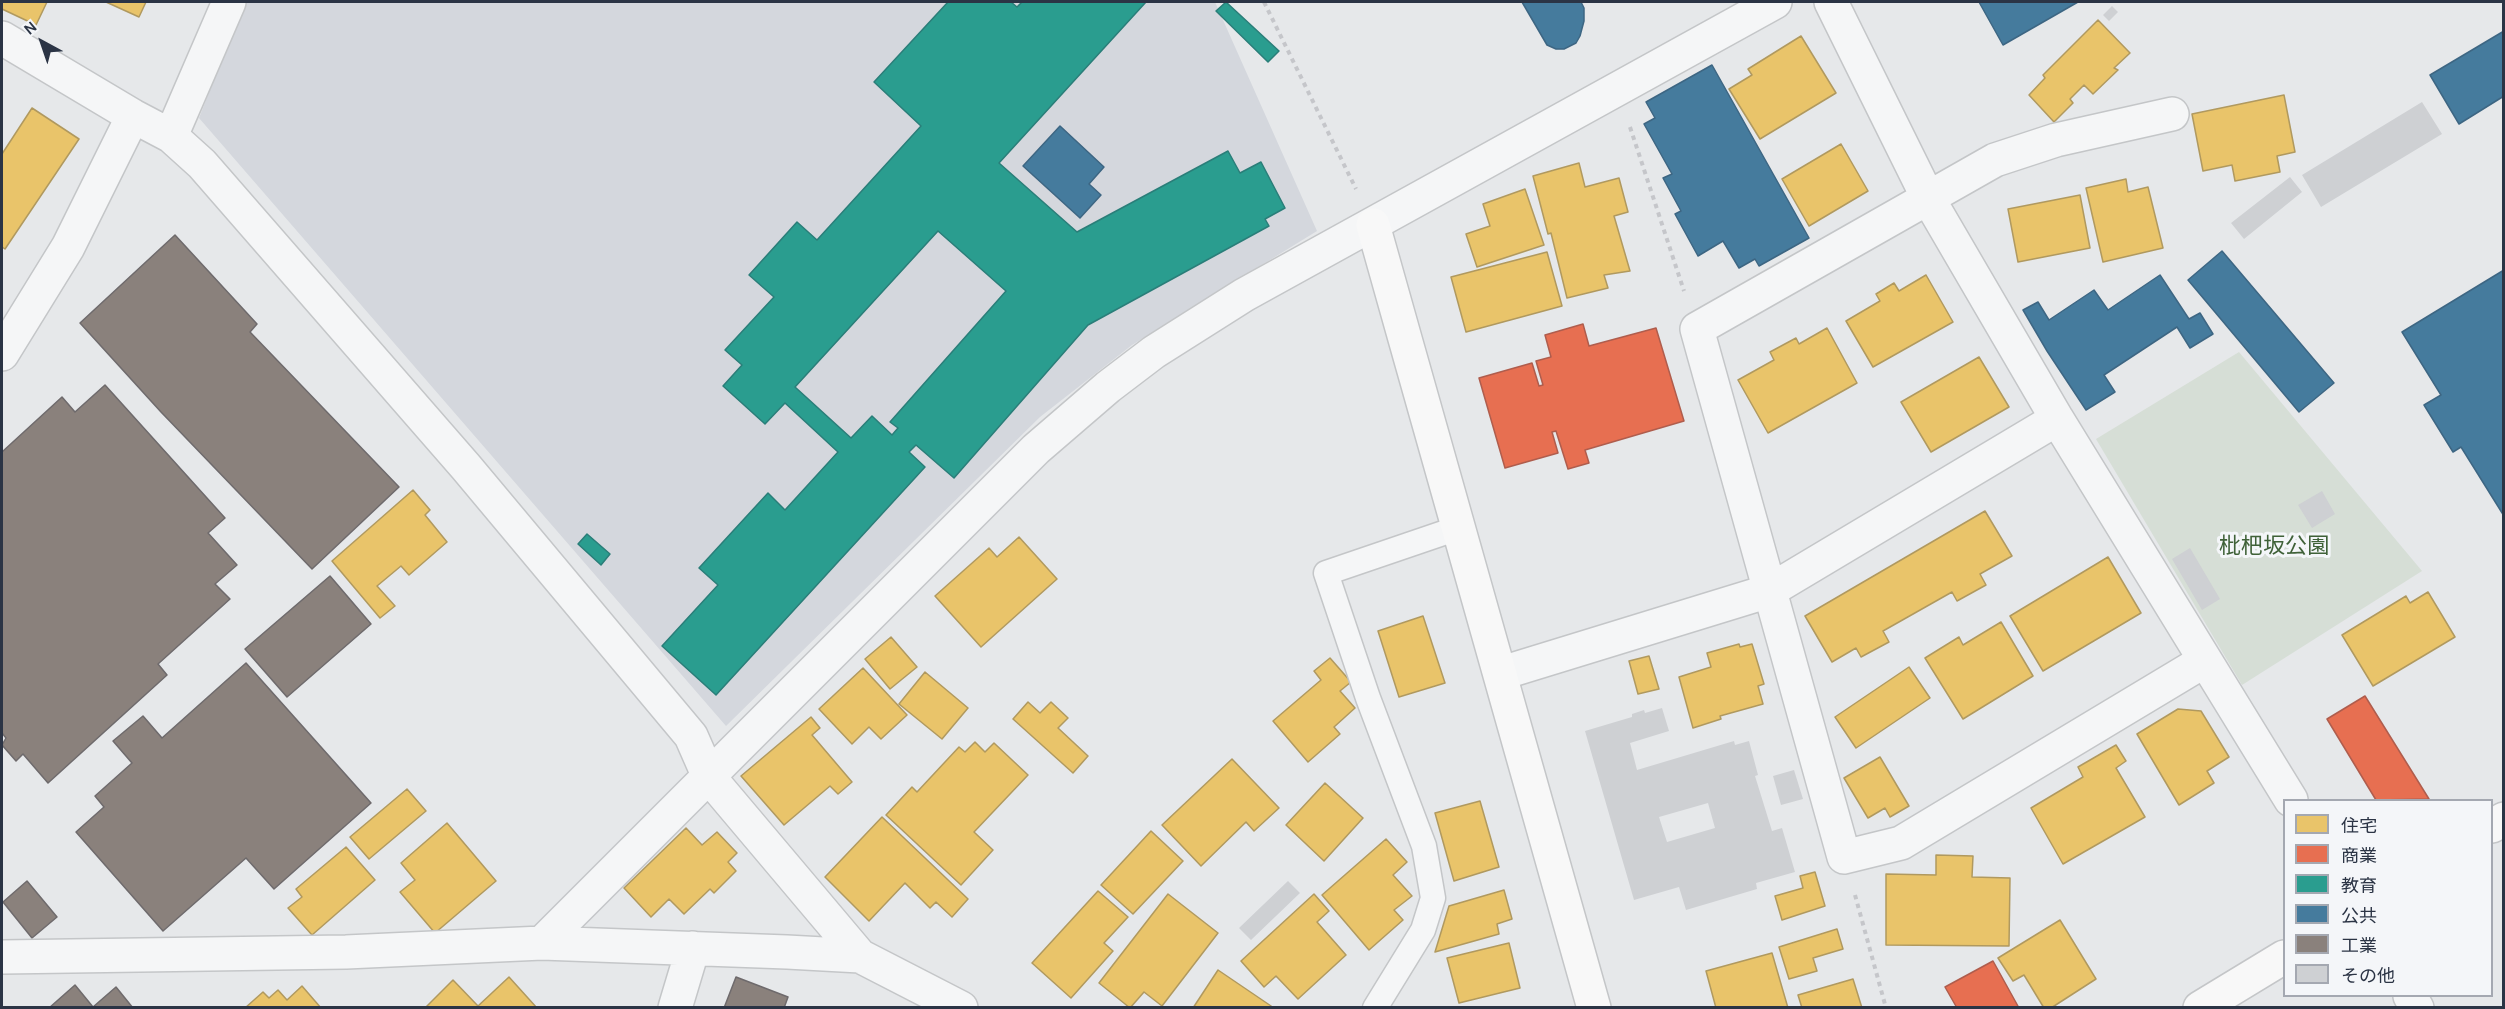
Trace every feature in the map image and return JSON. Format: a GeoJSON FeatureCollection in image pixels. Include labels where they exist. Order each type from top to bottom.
{"type":"FeatureCollection","features":[{"type":"Feature","properties":{"kind":"street"},"geometry":{"type":"LineString","coordinates":[[171,136],[229,2]]}},
{"type":"Feature","properties":{"kind":"street"},"geometry":{"type":"LineString","coordinates":[[542,943],[1036,449],[1107,387],[1194,325],[1775,2]]}},
{"type":"Feature","properties":{"kind":"street"},"geometry":{"type":"LineString","coordinates":[[1831,2],[1928,198],[2057,419],[2290,799]]}},
{"type":"Feature","properties":{"kind":"street"},"geometry":{"type":"LineString","coordinates":[[2,38],[171,136],[202,164],[474,476],[691,736],[709,777],[860,956],[961,1008]]}},
{"type":"Feature","properties":{"kind":"street"},"geometry":{"type":"LineString","coordinates":[[2172,114],[2056,140],[1995,160],[1697,329],[1844,857],[1901,843],[2204,661]]}},
{"type":"Feature","properties":{"kind":"street"},"geometry":{"type":"LineString","coordinates":[[2,354],[68,247],[133,116]]}},
{"type":"Feature","properties":{"kind":"street"},"geometry":{"type":"LineString","coordinates":[[1373,225],[1458,528],[1502,673],[1594,1008]]}},
{"type":"Feature","properties":{"kind":"street"},"geometry":{"type":"LineString","coordinates":[[1502,673],[1769,591],[2057,419]]}},
{"type":"Feature","properties":{"kind":"street"},"geometry":{"type":"LineString","coordinates":[[2,957],[346,952],[542,943],[860,956]]}},
{"type":"Feature","properties":{"kind":"street"},"geometry":{"type":"LineString","coordinates":[[675,1008],[693,948]]}},
{"type":"Feature","properties":{"kind":"street"},"geometry":{"type":"LineString","coordinates":[[2200,1008],[2283,958]]}},
{"type":"Feature","properties":{"kind":"lane"},"geometry":{"type":"LineString","coordinates":[[1375,1008],[1423,930],[1433,898],[1424,846],[1368,698],[1326,573],[1458,528]]}},
{"type":"Feature","properties":{"kind":"path"},"geometry":{"type":"LineString","coordinates":[[1264,2],[1373,225]]}},
{"type":"Feature","properties":{"kind":"path"},"geometry":{"type":"LineString","coordinates":[[1617,90],[1697,329]]}},
{"type":"Feature","properties":{"kind":"path"},"geometry":{"type":"LineString","coordinates":[[1844,857],[1886,1008]]}},
{"type":"Feature","properties":{"kind":"shaded area"},"geometry":{"type":"Polygon","coordinates":[[[245,2],[1215,2],[1317,231],[1132,345],[1040,417],[726,726],[199,118],[245,2]]]}},
{"type":"Feature","properties":{"kind":"green space","name":"枇杷坂公園"},"geometry":{"type":"Polygon","coordinates":[[[2239,352],[2422,571],[2242,685],[2096,439],[2239,352]]]}},
{"type":"Feature","properties":{"kind":"building: 住宅"},"geometry":{"type":"Polygon","coordinates":[[[2,2],[47,2],[36,25],[2,9],[2,2]]]}},
{"type":"Feature","properties":{"kind":"building: 住宅"},"geometry":{"type":"Polygon","coordinates":[[[106,2],[146,2],[139,17],[106,2]]]}},
{"type":"Feature","properties":{"kind":"building: 住宅"},"geometry":{"type":"Polygon","coordinates":[[[2098,20],[2130,53],[2114,68],[2118,70],[2093,94],[2084,85],[2070,99],[2073,103],[2054,122],[2029,95],[2045,78],[2043,75],[2098,20]]]}},
{"type":"Feature","properties":{"kind":"building: 住宅"},"geometry":{"type":"Polygon","coordinates":[[[1801,36],[1836,93],[1760,139],[1729,89],[1752,75],[1748,69],[1801,36]]]}},
{"type":"Feature","properties":{"kind":"building: 住宅"},"geometry":{"type":"Polygon","coordinates":[[[2284,95],[2295,152],[2277,156],[2280,172],[2235,181],[2232,165],[2203,171],[2192,114],[2284,95]]]}},
{"type":"Feature","properties":{"kind":"building: 住宅"},"geometry":{"type":"Polygon","coordinates":[[[32,108],[79,139],[5,249],[2,247],[2,154],[32,108]]]}},
{"type":"Feature","properties":{"kind":"building: 住宅"},"geometry":{"type":"Polygon","coordinates":[[[1841,144],[1868,191],[1809,226],[1782,179],[1841,144]]]}},
{"type":"Feature","properties":{"kind":"building: 住宅"},"geometry":{"type":"Polygon","coordinates":[[[1579,163],[1585,187],[1619,178],[1628,212],[1614,216],[1630,271],[1604,275],[1608,288],[1567,298],[1551,233],[1548,234],[1533,176],[1579,163]]]}},
{"type":"Feature","properties":{"kind":"building: 住宅"},"geometry":{"type":"Polygon","coordinates":[[[2126,179],[2128,192],[2148,187],[2163,248],[2103,262],[2086,188],[2126,179]]]}},
{"type":"Feature","properties":{"kind":"building: 住宅"},"geometry":{"type":"Polygon","coordinates":[[[1525,189],[1544,245],[1477,267],[1466,234],[1490,226],[1483,204],[1525,189]]]}},
{"type":"Feature","properties":{"kind":"building: 住宅"},"geometry":{"type":"Polygon","coordinates":[[[2080,195],[2090,248],[2018,262],[2008,209],[2080,195]]]}},
{"type":"Feature","properties":{"kind":"building: 住宅"},"geometry":{"type":"Polygon","coordinates":[[[1547,252],[1562,306],[1466,332],[1451,277],[1547,252]]]}},
{"type":"Feature","properties":{"kind":"building: 住宅"},"geometry":{"type":"Polygon","coordinates":[[[1926,275],[1953,322],[1873,367],[1846,321],[1880,301],[1876,294],[1894,283],[1899,291],[1926,275]]]}},
{"type":"Feature","properties":{"kind":"building: 住宅"},"geometry":{"type":"Polygon","coordinates":[[[1827,328],[1857,383],[1768,433],[1738,380],[1774,360],[1770,352],[1796,338],[1799,344],[1827,328]]]}},
{"type":"Feature","properties":{"kind":"building: 住宅"},"geometry":{"type":"Polygon","coordinates":[[[1979,357],[2009,407],[1931,452],[1901,402],[1979,357]]]}},
{"type":"Feature","properties":{"kind":"building: 住宅"},"geometry":{"type":"Polygon","coordinates":[[[413,490],[430,510],[425,515],[447,542],[409,575],[401,566],[377,586],[395,606],[380,618],[332,561],[413,490]]]}},
{"type":"Feature","properties":{"kind":"building: 住宅"},"geometry":{"type":"Polygon","coordinates":[[[1985,511],[2012,556],[1980,574],[1986,585],[1957,601],[1952,592],[1883,631],[1889,642],[1861,657],[1856,648],[1832,662],[1805,616],[1985,511]]]}},
{"type":"Feature","properties":{"kind":"building: 住宅"},"geometry":{"type":"Polygon","coordinates":[[[1019,537],[1057,579],[981,647],[935,596],[989,548],[997,557],[1019,537]]]}},
{"type":"Feature","properties":{"kind":"building: 住宅"},"geometry":{"type":"Polygon","coordinates":[[[2108,557],[2141,613],[2043,671],[2010,616],[2108,557]]]}},
{"type":"Feature","properties":{"kind":"building: 住宅"},"geometry":{"type":"Polygon","coordinates":[[[2428,592],[2455,637],[2373,686],[2342,635],[2406,596],[2410,603],[2428,592]]]}},
{"type":"Feature","properties":{"kind":"building: 住宅"},"geometry":{"type":"Polygon","coordinates":[[[1423,616],[1445,683],[1399,697],[1378,631],[1423,616]]]}},
{"type":"Feature","properties":{"kind":"building: 住宅"},"geometry":{"type":"Polygon","coordinates":[[[2001,622],[2033,676],[1963,719],[1925,658],[1959,637],[1963,645],[2001,622]]]}},
{"type":"Feature","properties":{"kind":"building: 住宅"},"geometry":{"type":"Polygon","coordinates":[[[891,637],[917,667],[890,689],[865,659],[891,637]]]}},
{"type":"Feature","properties":{"kind":"building: 住宅"},"geometry":{"type":"Polygon","coordinates":[[[1739,644],[1740,647],[1752,644],[1764,684],[1758,686],[1763,704],[1720,716],[1721,719],[1693,728],[1679,677],[1711,667],[1707,653],[1739,644]]]}},
{"type":"Feature","properties":{"kind":"building: 住宅"},"geometry":{"type":"Polygon","coordinates":[[[1649,656],[1659,689],[1638,694],[1629,661],[1649,656]]]}},
{"type":"Feature","properties":{"kind":"building: 住宅"},"geometry":{"type":"Polygon","coordinates":[[[1330,658],[1351,682],[1340,691],[1355,708],[1334,727],[1340,734],[1308,762],[1273,721],[1321,680],[1314,671],[1330,658]]]}},
{"type":"Feature","properties":{"kind":"building: 住宅"},"geometry":{"type":"Polygon","coordinates":[[[1909,667],[1930,698],[1856,748],[1835,717],[1909,667]]]}},
{"type":"Feature","properties":{"kind":"building: 住宅"},"geometry":{"type":"Polygon","coordinates":[[[863,668],[907,715],[881,739],[869,727],[852,744],[819,709],[863,668]]]}},
{"type":"Feature","properties":{"kind":"building: 住宅"},"geometry":{"type":"Polygon","coordinates":[[[925,672],[968,708],[942,739],[899,704],[925,672]]]}},
{"type":"Feature","properties":{"kind":"building: 住宅"},"geometry":{"type":"Polygon","coordinates":[[[1028,702],[1040,713],[1051,702],[1068,718],[1058,728],[1088,756],[1073,773],[1013,719],[1028,702]]]}},
{"type":"Feature","properties":{"kind":"building: 住宅"},"geometry":{"type":"Polygon","coordinates":[[[2178,709],[2201,711],[2229,757],[2207,771],[2214,783],[2179,805],[2137,734],[2178,709]]]}},
{"type":"Feature","properties":{"kind":"building: 住宅"},"geometry":{"type":"Polygon","coordinates":[[[811,717],[820,728],[812,735],[852,782],[838,794],[830,786],[784,825],[741,776],[811,717]]]}},
{"type":"Feature","properties":{"kind":"building: 住宅"},"geometry":{"type":"Polygon","coordinates":[[[975,742],[985,752],[994,743],[1028,775],[974,832],[993,850],[961,885],[886,815],[912,787],[917,792],[959,747],[965,752],[975,742]]]}},
{"type":"Feature","properties":{"kind":"building: 住宅"},"geometry":{"type":"Polygon","coordinates":[[[2116,745],[2126,761],[2116,768],[2145,817],[2063,864],[2031,808],[2083,777],[2078,767],[2116,745]]]}},
{"type":"Feature","properties":{"kind":"building: 住宅"},"geometry":{"type":"Polygon","coordinates":[[[1880,757],[1909,806],[1890,817],[1885,808],[1868,818],[1844,778],[1880,757]]]}},
{"type":"Feature","properties":{"kind":"building: 住宅"},"geometry":{"type":"Polygon","coordinates":[[[1232,759],[1279,808],[1254,831],[1246,822],[1201,866],[1162,825],[1232,759]]]}},
{"type":"Feature","properties":{"kind":"building: 住宅"},"geometry":{"type":"Polygon","coordinates":[[[1325,783],[1363,818],[1324,861],[1286,825],[1325,783]]]}},
{"type":"Feature","properties":{"kind":"building: 住宅"},"geometry":{"type":"Polygon","coordinates":[[[407,789],[426,811],[369,859],[350,837],[407,789]]]}},
{"type":"Feature","properties":{"kind":"building: 住宅"},"geometry":{"type":"Polygon","coordinates":[[[1480,801],[1499,867],[1454,881],[1435,813],[1480,801]]]}},
{"type":"Feature","properties":{"kind":"building: 住宅"},"geometry":{"type":"Polygon","coordinates":[[[882,817],[968,899],[952,917],[936,902],[930,908],[905,883],[869,921],[825,877],[882,817]]]}},
{"type":"Feature","properties":{"kind":"building: 住宅"},"geometry":{"type":"Polygon","coordinates":[[[447,823],[496,881],[435,933],[400,892],[415,880],[401,863],[447,823]]]}},
{"type":"Feature","properties":{"kind":"building: 住宅"},"geometry":{"type":"Polygon","coordinates":[[[686,828],[702,845],[717,832],[737,853],[728,862],[736,871],[714,893],[710,889],[684,914],[669,899],[651,917],[624,888],[686,828]]]}},
{"type":"Feature","properties":{"kind":"building: 住宅"},"geometry":{"type":"Polygon","coordinates":[[[1151,831],[1183,861],[1133,914],[1101,885],[1151,831]]]}},
{"type":"Feature","properties":{"kind":"building: 住宅"},"geometry":{"type":"Polygon","coordinates":[[[1386,839],[1407,862],[1393,875],[1412,896],[1394,910],[1403,920],[1369,950],[1322,895],[1386,839]]]}},
{"type":"Feature","properties":{"kind":"building: 住宅"},"geometry":{"type":"Polygon","coordinates":[[[346,847],[375,880],[312,935],[288,908],[302,897],[296,889],[346,847]]]}},
{"type":"Feature","properties":{"kind":"building: 住宅"},"geometry":{"type":"Polygon","coordinates":[[[1936,855],[1973,856],[1972,877],[2010,878],[2009,946],[1886,945],[1886,874],[1936,875],[1936,855]]]}},
{"type":"Feature","properties":{"kind":"building: 住宅"},"geometry":{"type":"Polygon","coordinates":[[[1815,872],[1825,906],[1782,920],[1775,896],[1803,888],[1800,876],[1815,872]]]}},
{"type":"Feature","properties":{"kind":"building: 住宅"},"geometry":{"type":"Polygon","coordinates":[[[1504,890],[1512,919],[1497,924],[1499,934],[1435,952],[1449,906],[1504,890]]]}},
{"type":"Feature","properties":{"kind":"building: 住宅"},"geometry":{"type":"Polygon","coordinates":[[[1098,891],[1128,917],[1104,943],[1113,951],[1071,998],[1032,963],[1098,891]]]}},
{"type":"Feature","properties":{"kind":"building: 住宅"},"geometry":{"type":"Polygon","coordinates":[[[1168,894],[1218,933],[1162,1006],[1144,992],[1130,1008],[1099,983],[1168,894]]]}},
{"type":"Feature","properties":{"kind":"building: 住宅"},"geometry":{"type":"Polygon","coordinates":[[[1314,894],[1329,911],[1317,922],[1346,955],[1298,999],[1276,976],[1264,987],[1241,961],[1314,894]]]}},
{"type":"Feature","properties":{"kind":"building: 住宅"},"geometry":{"type":"Polygon","coordinates":[[[2060,920],[2096,979],[2051,1008],[2044,1008],[2024,975],[2013,981],[1998,958],[2060,920]]]}},
{"type":"Feature","properties":{"kind":"building: 住宅"},"geometry":{"type":"Polygon","coordinates":[[[1837,929],[1843,949],[1813,958],[1817,971],[1789,979],[1779,947],[1837,929]]]}},
{"type":"Feature","properties":{"kind":"building: 住宅"},"geometry":{"type":"Polygon","coordinates":[[[1509,943],[1520,988],[1459,1003],[1447,958],[1509,943]]]}},
{"type":"Feature","properties":{"kind":"building: 住宅"},"geometry":{"type":"Polygon","coordinates":[[[1772,953],[1788,1008],[1716,1008],[1706,971],[1772,953]]]}},
{"type":"Feature","properties":{"kind":"building: 住宅"},"geometry":{"type":"Polygon","coordinates":[[[1218,970],[1274,1008],[1193,1008],[1218,970]]]}},
{"type":"Feature","properties":{"kind":"building: 住宅"},"geometry":{"type":"Polygon","coordinates":[[[509,977],[537,1008],[425,1008],[453,980],[478,1006],[509,977]]]}},
{"type":"Feature","properties":{"kind":"building: 住宅"},"geometry":{"type":"Polygon","coordinates":[[[1853,979],[1862,1008],[1802,1008],[1798,995],[1853,979]]]}},
{"type":"Feature","properties":{"kind":"building: 住宅"},"geometry":{"type":"Polygon","coordinates":[[[302,986],[321,1008],[245,1008],[263,992],[269,998],[278,990],[287,1000],[302,986]]]}},
{"type":"Feature","properties":{"kind":"building: 商業"},"geometry":{"type":"Polygon","coordinates":[[[1583,324],[1589,346],[1656,328],[1684,421],[1585,450],[1589,463],[1568,469],[1556,431],[1552,432],[1558,453],[1505,468],[1479,378],[1532,363],[1539,386],[1543,385],[1536,361],[1551,357],[1545,335],[1583,324]]]}},
{"type":"Feature","properties":{"kind":"building: 商業"},"geometry":{"type":"Polygon","coordinates":[[[2365,696],[2429,799],[2375,799],[2327,719],[2365,696]]]}},
{"type":"Feature","properties":{"kind":"building: 商業"},"geometry":{"type":"Polygon","coordinates":[[[1993,961],[2019,1008],[1957,1008],[1945,987],[1993,961]]]}},
{"type":"Feature","properties":{"kind":"building: 教育"},"geometry":{"type":"Polygon","coordinates":[[[948,2],[1011,2],[1017,7],[1022,2],[1146,2],[999,163],[1077,232],[1228,151],[1240,173],[1261,162],[1285,208],[1265,219],[1269,226],[1088,325],[954,478],[916,445],[909,452],[925,467],[716,695],[662,646],[718,585],[699,568],[768,493],[785,510],[838,452],[785,403],[765,424],[723,386],[742,365],[725,350],[774,297],[749,275],[797,222],[817,240],[921,126],[874,82],[948,2]],[[938,231],[795,387],[851,438],[872,416],[892,435],[898,428],[890,422],[1006,291],[938,231]]]}},
{"type":"Feature","properties":{"kind":"building: 教育"},"geometry":{"type":"Polygon","coordinates":[[[1226,2],[1279,51],[1268,62],[1216,11],[1226,2]]]}},
{"type":"Feature","properties":{"kind":"building: 教育"},"geometry":{"type":"Polygon","coordinates":[[[587,534],[610,554],[601,565],[578,544],[587,534]]]}},
{"type":"Feature","properties":{"kind":"building: 公共"},"geometry":{"type":"Polygon","coordinates":[[[1522,2],[1581,2],[1584,8],[1584,21],[1576,43],[1564,49],[1556,49],[1547,45],[1522,2]]]}},
{"type":"Feature","properties":{"kind":"building: 公共"},"geometry":{"type":"Polygon","coordinates":[[[1979,2],[2078,2],[2003,45],[1979,2]]]}},
{"type":"Feature","properties":{"kind":"building: 公共"},"geometry":{"type":"Polygon","coordinates":[[[2504,31],[2504,96],[2459,124],[2430,75],[2504,31]]]}},
{"type":"Feature","properties":{"kind":"building: 公共"},"geometry":{"type":"Polygon","coordinates":[[[1712,65],[1809,238],[1759,266],[1755,259],[1739,268],[1723,241],[1698,256],[1675,214],[1681,211],[1663,178],[1672,174],[1644,124],[1655,118],[1646,102],[1712,65]]]}},
{"type":"Feature","properties":{"kind":"building: 公共"},"geometry":{"type":"Polygon","coordinates":[[[1060,126],[1104,167],[1089,184],[1101,195],[1080,218],[1023,166],[1060,126]]]}},
{"type":"Feature","properties":{"kind":"building: 公共"},"geometry":{"type":"Polygon","coordinates":[[[2222,251],[2334,383],[2299,412],[2188,280],[2222,251]]]}},
{"type":"Feature","properties":{"kind":"building: 公共"},"geometry":{"type":"Polygon","coordinates":[[[2504,270],[2504,516],[2461,447],[2453,452],[2424,405],[2441,395],[2402,332],[2504,270]]]}},
{"type":"Feature","properties":{"kind":"building: 公共"},"geometry":{"type":"Polygon","coordinates":[[[2160,275],[2189,319],[2200,313],[2213,334],[2190,348],[2177,327],[2104,375],[2115,392],[2086,410],[2023,310],[2038,302],[2049,320],[2094,290],[2108,310],[2160,275]]]}},
{"type":"Feature","properties":{"kind":"building: 工業"},"geometry":{"type":"Polygon","coordinates":[[[175,235],[257,324],[250,332],[399,487],[312,569],[161,412],[80,323],[175,235]]]}},
{"type":"Feature","properties":{"kind":"building: 工業"},"geometry":{"type":"Polygon","coordinates":[[[105,385],[225,518],[208,533],[237,565],[215,584],[230,599],[158,664],[167,675],[48,783],[23,754],[16,761],[2,745],[6,738],[2,733],[2,452],[62,397],[75,412],[105,385]]]}},
{"type":"Feature","properties":{"kind":"building: 工業"},"geometry":{"type":"Polygon","coordinates":[[[330,576],[371,624],[287,697],[245,649],[330,576]]]}},
{"type":"Feature","properties":{"kind":"building: 工業"},"geometry":{"type":"Polygon","coordinates":[[[246,663],[371,803],[274,889],[246,858],[163,931],[76,832],[104,807],[95,796],[132,763],[113,741],[143,716],[162,738],[246,663]]]}},
{"type":"Feature","properties":{"kind":"building: 工業"},"geometry":{"type":"Polygon","coordinates":[[[27,881],[57,917],[32,938],[3,902],[27,881]]]}},
{"type":"Feature","properties":{"kind":"building: 工業"},"geometry":{"type":"Polygon","coordinates":[[[736,977],[788,997],[784,1008],[724,1008],[736,977]]]}},
{"type":"Feature","properties":{"kind":"building: 工業"},"geometry":{"type":"Polygon","coordinates":[[[75,985],[93,1007],[116,987],[133,1008],[49,1008],[75,985]]]}},
{"type":"Feature","properties":{"kind":"building: その他"},"geometry":{"type":"Polygon","coordinates":[[[2112,6],[2118,12],[2109,21],[2103,15],[2112,6]]]}},
{"type":"Feature","properties":{"kind":"building: その他"},"geometry":{"type":"Polygon","coordinates":[[[2422,102],[2442,134],[2321,207],[2302,175],[2422,102]]]}},
{"type":"Feature","properties":{"kind":"building: その他"},"geometry":{"type":"Polygon","coordinates":[[[2290,177],[2302,192],[2244,239],[2231,223],[2290,177]]]}},
{"type":"Feature","properties":{"kind":"building: その他"},"geometry":{"type":"Polygon","coordinates":[[[2322,491],[2335,514],[2312,528],[2298,505],[2322,491]]]}},
{"type":"Feature","properties":{"kind":"building: その他"},"geometry":{"type":"Polygon","coordinates":[[[2190,548],[2220,599],[2202,610],[2172,559],[2190,548]]]}},
{"type":"Feature","properties":{"kind":"building: その他"},"geometry":{"type":"Polygon","coordinates":[[[1662,708],[1669,731],[1630,743],[1637,770],[1734,741],[1735,745],[1749,741],[1758,775],[1755,776],[1772,831],[1782,828],[1795,872],[1756,883],[1757,889],[1686,910],[1679,887],[1634,900],[1585,731],[1632,717],[1632,714],[1644,710],[1645,713],[1662,708]],[[1708,803],[1659,817],[1667,842],[1715,828],[1708,803]]]}},
{"type":"Feature","properties":{"kind":"building: その他"},"geometry":{"type":"Polygon","coordinates":[[[1794,770],[1803,799],[1781,805],[1773,776],[1794,770]]]}},
{"type":"Feature","properties":{"kind":"building: その他"},"geometry":{"type":"Polygon","coordinates":[[[1288,881],[1300,893],[1251,940],[1239,928],[1288,881]]]}}]}
